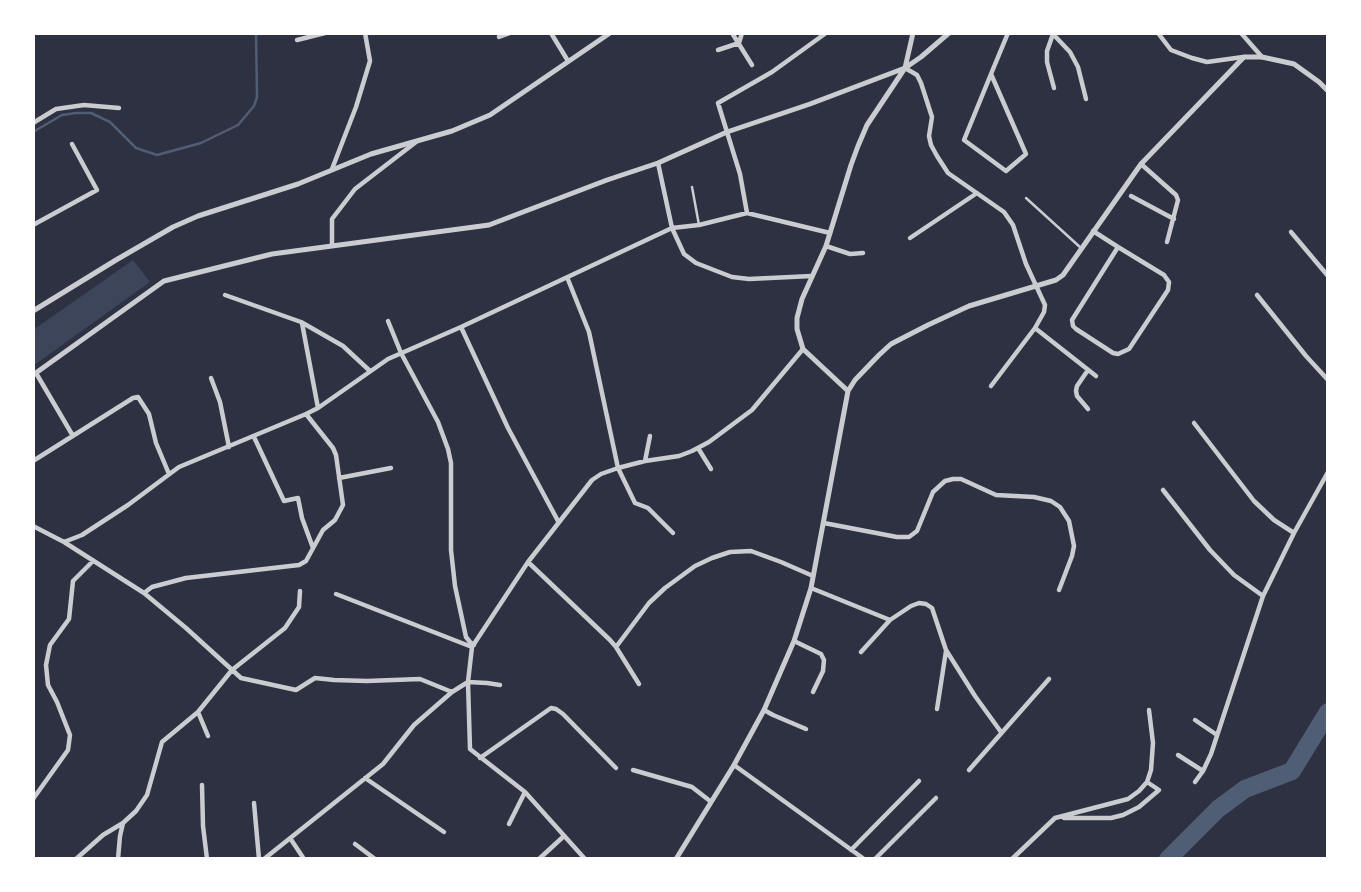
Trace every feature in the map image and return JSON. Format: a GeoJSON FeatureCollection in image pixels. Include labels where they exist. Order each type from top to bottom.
{"type":"FeatureCollection","features":[{"type":"Feature","properties":{"kind":"street"},"geometry":{"type":"LineString","coordinates":[[297,40],[325,33]]}},
{"type":"Feature","properties":{"kind":"street"},"geometry":{"type":"LineString","coordinates":[[332,169],[370,61],[365,33]]}},
{"type":"Feature","properties":{"kind":"street"},"geometry":{"type":"LineString","coordinates":[[500,33],[499,37],[510,33]]}},
{"type":"Feature","properties":{"kind":"street"},"geometry":{"type":"LineString","coordinates":[[551,33],[568,61]]}},
{"type":"Feature","properties":{"kind":"street"},"geometry":{"type":"LineString","coordinates":[[33,311],[173,227],[198,216],[298,184],[371,154],[452,131],[490,115],[610,33]]}},
{"type":"Feature","properties":{"kind":"street"},"geometry":{"type":"LineString","coordinates":[[732,33],[752,65]]}},
{"type":"Feature","properties":{"kind":"street"},"geometry":{"type":"LineString","coordinates":[[739,43],[742,33]]}},
{"type":"Feature","properties":{"kind":"street"},"geometry":{"type":"LineString","coordinates":[[747,213],[740,174],[718,103],[772,72],[826,33]]}},
{"type":"Feature","properties":{"kind":"street"},"geometry":{"type":"LineString","coordinates":[[848,391],[803,349],[797,318],[802,299],[831,233],[851,165],[867,125],[905,68],[913,33]]}},
{"type":"Feature","properties":{"kind":"street"},"geometry":{"type":"LineString","coordinates":[[73,436],[35,374],[164,281],[272,254],[489,225],[658,163],[727,132],[905,68],[949,33]]}},
{"type":"Feature","properties":{"kind":"street"},"geometry":{"type":"LineString","coordinates":[[990,74],[1027,154],[1006,171],[964,140],[990,74],[1008,33]]}},
{"type":"Feature","properties":{"kind":"street"},"geometry":{"type":"LineString","coordinates":[[1158,33],[1171,50],[1207,62],[1262,57],[1294,64],[1328,91]]}},
{"type":"Feature","properties":{"kind":"street"},"geometry":{"type":"LineString","coordinates":[[1241,33],[1262,57]]}},
{"type":"Feature","properties":{"kind":"street"},"geometry":{"type":"LineString","coordinates":[[1052,34],[1046,62],[1054,88]]}},
{"type":"Feature","properties":{"kind":"street"},"geometry":{"type":"LineString","coordinates":[[1052,34],[1070,52],[1078,67],[1086,99]]}},
{"type":"Feature","properties":{"kind":"street"},"geometry":{"type":"LineString","coordinates":[[718,50],[739,43]]}},
{"type":"Feature","properties":{"kind":"street"},"geometry":{"type":"LineString","coordinates":[[676,859],[765,710],[794,641],[811,588],[848,391],[855,380],[891,344],[906,336],[969,306],[1056,281],[1142,164],[1244,57]]}},
{"type":"Feature","properties":{"kind":"street"},"geometry":{"type":"LineString","coordinates":[[905,68],[917,75],[921,83],[932,117],[929,136],[937,156],[948,173],[1004,212],[1013,225],[1026,264],[1046,307],[1035,328],[990,386]]}},
{"type":"Feature","properties":{"kind":"street"},"geometry":{"type":"LineString","coordinates":[[33,123],[57,109],[84,105],[119,108]]}},
{"type":"Feature","properties":{"kind":"street"},"geometry":{"type":"LineString","coordinates":[[332,247],[332,219],[355,189],[419,140]]}},
{"type":"Feature","properties":{"kind":"street"},"geometry":{"type":"LineString","coordinates":[[33,225],[97,190],[72,144]]}},
{"type":"Feature","properties":{"kind":"street"},"geometry":{"type":"LineString","coordinates":[[658,163],[672,228],[684,254],[696,263],[732,277],[748,279],[812,276]]}},
{"type":"Feature","properties":{"kind":"street"},"geometry":{"type":"LineString","coordinates":[[1142,164],[1176,195],[1178,200],[1167,242]]}},
{"type":"Feature","properties":{"kind":"street"},"geometry":{"type":"LineString","coordinates":[[692,187],[699,225]]}},
{"type":"Feature","properties":{"kind":"street"},"geometry":{"type":"LineString","coordinates":[[910,238],[977,193]]}},
{"type":"Feature","properties":{"kind":"street"},"geometry":{"type":"LineString","coordinates":[[1132,196],[1174,219]]}},
{"type":"Feature","properties":{"kind":"street"},"geometry":{"type":"LineString","coordinates":[[1027,198],[1081,248]]}},
{"type":"Feature","properties":{"kind":"street"},"geometry":{"type":"LineString","coordinates":[[64,542],[82,535],[128,505],[179,467],[306,414],[383,362],[672,228],[699,225],[747,213],[831,233]]}},
{"type":"Feature","properties":{"kind":"street"},"geometry":{"type":"LineString","coordinates":[[1093,231],[1164,275],[1169,286],[1129,349],[1118,354],[1076,329],[1072,320],[1118,247]]}},
{"type":"Feature","properties":{"kind":"street"},"geometry":{"type":"LineString","coordinates":[[1291,232],[1328,275]]}},
{"type":"Feature","properties":{"kind":"street"},"geometry":{"type":"LineString","coordinates":[[826,246],[850,254],[863,253]]}},
{"type":"Feature","properties":{"kind":"street"},"geometry":{"type":"LineString","coordinates":[[567,277],[589,332],[618,468],[635,503],[648,508],[673,533]]}},
{"type":"Feature","properties":{"kind":"street"},"geometry":{"type":"LineString","coordinates":[[225,295],[302,322],[344,346],[370,371]]}},
{"type":"Feature","properties":{"kind":"street"},"geometry":{"type":"LineString","coordinates":[[1257,295],[1328,380]]}},
{"type":"Feature","properties":{"kind":"street"},"geometry":{"type":"LineString","coordinates":[[388,321],[401,353],[438,422],[448,449],[451,463],[451,550],[455,586],[466,636],[473,646]]}},
{"type":"Feature","properties":{"kind":"street"},"geometry":{"type":"LineString","coordinates":[[302,322],[318,408]]}},
{"type":"Feature","properties":{"kind":"street"},"geometry":{"type":"LineString","coordinates":[[461,327],[508,428],[558,521]]}},
{"type":"Feature","properties":{"kind":"street"},"geometry":{"type":"LineString","coordinates":[[1035,328],[1096,376]]}},
{"type":"Feature","properties":{"kind":"street"},"geometry":{"type":"LineString","coordinates":[[585,859],[525,792],[470,749],[468,682],[473,646],[528,562],[592,480],[618,468],[679,456],[709,442],[752,410],[803,349]]}},
{"type":"Feature","properties":{"kind":"street"},"geometry":{"type":"LineString","coordinates":[[1087,370],[1076,391],[1088,409]]}},
{"type":"Feature","properties":{"kind":"street"},"geometry":{"type":"LineString","coordinates":[[211,378],[220,402],[229,447]]}},
{"type":"Feature","properties":{"kind":"street"},"geometry":{"type":"LineString","coordinates":[[33,461],[138,397],[149,414],[156,443],[169,474]]}},
{"type":"Feature","properties":{"kind":"street"},"geometry":{"type":"LineString","coordinates":[[144,593],[152,587],[186,578],[299,565],[306,561],[323,530],[335,520],[343,505],[333,448],[306,414]]}},
{"type":"Feature","properties":{"kind":"street"},"geometry":{"type":"LineString","coordinates":[[1194,423],[1254,501],[1274,520],[1294,533]]}},
{"type":"Feature","properties":{"kind":"street"},"geometry":{"type":"LineString","coordinates":[[254,436],[284,501],[298,498],[313,548]]}},
{"type":"Feature","properties":{"kind":"street"},"geometry":{"type":"LineString","coordinates":[[645,461],[650,436]]}},
{"type":"Feature","properties":{"kind":"street"},"geometry":{"type":"LineString","coordinates":[[698,448],[711,469]]}},
{"type":"Feature","properties":{"kind":"street"},"geometry":{"type":"LineString","coordinates":[[339,478],[391,468]]}},
{"type":"Feature","properties":{"kind":"street"},"geometry":{"type":"LineString","coordinates":[[1195,782],[1203,771],[1217,735],[1263,596],[1328,472]]}},
{"type":"Feature","properties":{"kind":"street"},"geometry":{"type":"LineString","coordinates":[[824,523],[909,537],[917,531],[933,492],[945,481],[953,479],[961,479],[996,495],[1034,496],[1051,501],[1069,521],[1074,546],[1059,590]]}},
{"type":"Feature","properties":{"kind":"street"},"geometry":{"type":"LineString","coordinates":[[1163,490],[1226,567],[1263,596]]}},
{"type":"Feature","properties":{"kind":"street"},"geometry":{"type":"LineString","coordinates":[[33,526],[64,542],[144,593],[242,678],[296,690],[315,678],[368,681],[420,679],[452,692]]}},
{"type":"Feature","properties":{"kind":"street"},"geometry":{"type":"LineString","coordinates":[[616,647],[636,619],[665,588],[695,566],[712,558],[730,552],[751,551],[813,576]]}},
{"type":"Feature","properties":{"kind":"street"},"geometry":{"type":"LineString","coordinates":[[33,799],[68,750],[70,735],[48,685],[46,665],[50,645],[69,619],[73,581],[93,561]]}},
{"type":"Feature","properties":{"kind":"street"},"geometry":{"type":"LineString","coordinates":[[528,562],[616,647],[639,684]]}},
{"type":"Feature","properties":{"kind":"street"},"geometry":{"type":"LineString","coordinates":[[811,588],[890,620]]}},
{"type":"Feature","properties":{"kind":"street"},"geometry":{"type":"LineString","coordinates":[[76,859],[136,811],[147,795],[162,743],[198,712],[232,670],[285,628],[299,607],[300,591]]}},
{"type":"Feature","properties":{"kind":"street"},"geometry":{"type":"LineString","coordinates":[[336,594],[473,646]]}},
{"type":"Feature","properties":{"kind":"street"},"geometry":{"type":"LineString","coordinates":[[861,652],[890,620],[911,606],[926,604],[932,608],[936,617],[946,650],[1001,732]]}},
{"type":"Feature","properties":{"kind":"street"},"geometry":{"type":"LineString","coordinates":[[794,641],[821,654],[824,660],[823,671],[813,692]]}},
{"type":"Feature","properties":{"kind":"street"},"geometry":{"type":"LineString","coordinates":[[937,709],[946,650]]}},
{"type":"Feature","properties":{"kind":"street"},"geometry":{"type":"LineString","coordinates":[[970,770],[1049,679]]}},
{"type":"Feature","properties":{"kind":"street"},"geometry":{"type":"LineString","coordinates":[[264,859],[383,764],[414,725],[452,692],[468,682],[500,685]]}},
{"type":"Feature","properties":{"kind":"street"},"geometry":{"type":"LineString","coordinates":[[480,758],[551,708],[563,713],[616,768]]}},
{"type":"Feature","properties":{"kind":"street"},"geometry":{"type":"LineString","coordinates":[[765,710],[806,729]]}},
{"type":"Feature","properties":{"kind":"street"},"geometry":{"type":"LineString","coordinates":[[1012,859],[1055,818],[1128,799],[1139,792],[1147,782],[1151,770],[1153,743],[1149,710]]}},
{"type":"Feature","properties":{"kind":"street"},"geometry":{"type":"LineString","coordinates":[[198,712],[208,736]]}},
{"type":"Feature","properties":{"kind":"street"},"geometry":{"type":"LineString","coordinates":[[1195,720],[1217,735]]}},
{"type":"Feature","properties":{"kind":"street"},"geometry":{"type":"LineString","coordinates":[[1178,755],[1203,771]]}},
{"type":"Feature","properties":{"kind":"street"},"geometry":{"type":"LineString","coordinates":[[734,765],[864,859]]}},
{"type":"Feature","properties":{"kind":"street"},"geometry":{"type":"LineString","coordinates":[[633,770],[692,787],[710,801]]}},
{"type":"Feature","properties":{"kind":"street"},"geometry":{"type":"LineString","coordinates":[[365,778],[444,832]]}},
{"type":"Feature","properties":{"kind":"street"},"geometry":{"type":"LineString","coordinates":[[851,850],[919,780]]}},
{"type":"Feature","properties":{"kind":"street"},"geometry":{"type":"LineString","coordinates":[[1055,818],[1111,818],[1123,815],[1139,807],[1159,790],[1147,782]]}},
{"type":"Feature","properties":{"kind":"street"},"geometry":{"type":"LineString","coordinates":[[202,785],[207,859]]}},
{"type":"Feature","properties":{"kind":"street"},"geometry":{"type":"LineString","coordinates":[[509,824],[525,792]]}},
{"type":"Feature","properties":{"kind":"street"},"geometry":{"type":"LineString","coordinates":[[875,859],[936,798]]}},
{"type":"Feature","properties":{"kind":"street"},"geometry":{"type":"LineString","coordinates":[[254,803],[259,859]]}},
{"type":"Feature","properties":{"kind":"street"},"geometry":{"type":"LineString","coordinates":[[118,859],[123,823]]}},
{"type":"Feature","properties":{"kind":"street"},"geometry":{"type":"LineString","coordinates":[[539,859],[564,836]]}},
{"type":"Feature","properties":{"kind":"street"},"geometry":{"type":"LineString","coordinates":[[290,838],[304,859]]}},
{"type":"Feature","properties":{"kind":"street"},"geometry":{"type":"LineString","coordinates":[[355,844],[375,859]]}},
{"type":"Feature","properties":{"kind":"shaded area"},"geometry":{"type":"Polygon","coordinates":[[[133,260],[150,282],[33,366],[33,330],[133,260]]]}},
{"type":"Feature","properties":{"kind":"waterway"},"geometry":{"type":"LineString","coordinates":[[33,132],[62,115],[91,113],[110,122],[136,148],[157,155],[201,143],[238,125],[254,106],[257,97],[256,33]]}},
{"type":"Feature","properties":{"kind":"waterway"},"geometry":{"type":"LineString","coordinates":[[1168,859],[1218,809],[1245,789],[1292,771],[1328,712]]}}]}
